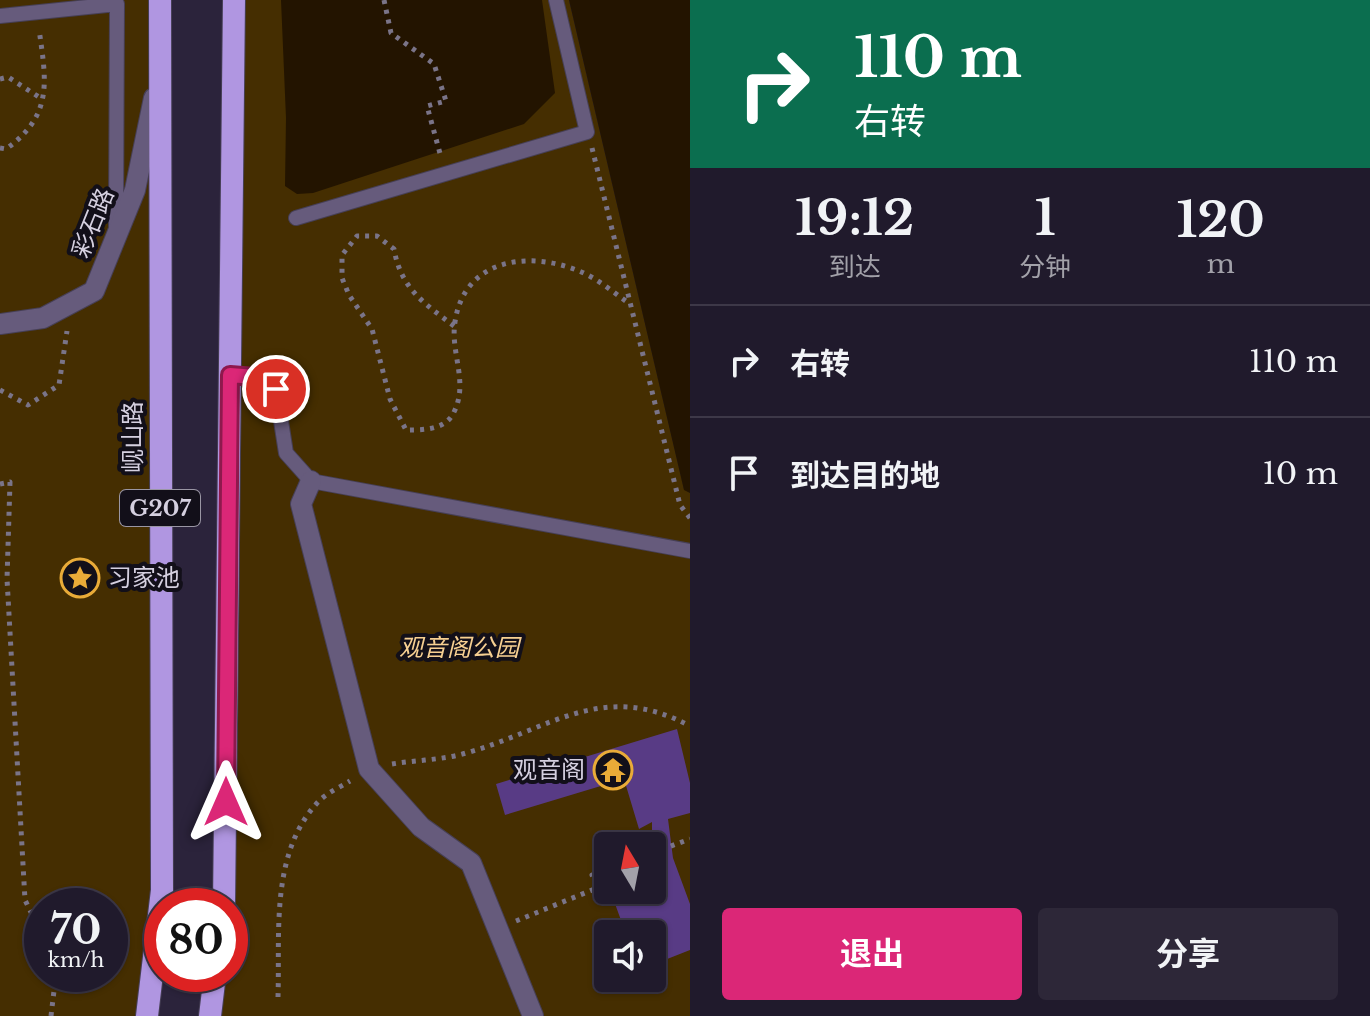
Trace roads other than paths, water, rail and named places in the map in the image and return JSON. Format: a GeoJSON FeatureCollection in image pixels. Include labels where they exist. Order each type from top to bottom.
{"type":"FeatureCollection","features":[{"type":"Feature","properties":{"kind":"highway","name":"岘山路"},"geometry":{"type":"LineString","coordinates":[[147,1016],[162,890],[160,0]]}},
{"type":"Feature","properties":{"kind":"highway","name":"G207"},"geometry":{"type":"LineString","coordinates":[[224,888],[234,0]]}},
{"type":"Feature","properties":{"kind":"highway"},"geometry":{"type":"LineString","coordinates":[[210,1016],[213,992]]}},
{"type":"Feature","properties":{"kind":"street","name":"彩石路"},"geometry":{"type":"LineString","coordinates":[[0,324],[43,318],[94,291],[135,190],[159,74]]}},
{"type":"Feature","properties":{"kind":"street"},"geometry":{"type":"LineString","coordinates":[[311,481],[301,504],[369,769],[421,827],[471,863],[533,1016]]}},
{"type":"Feature","properties":{"kind":"lane"},"geometry":{"type":"LineString","coordinates":[[296,218],[587,132],[556,0]]}},
{"type":"Feature","properties":{"kind":"lane"},"geometry":{"type":"LineString","coordinates":[[0,16],[117,4],[116,238]]}},
{"type":"Feature","properties":{"kind":"lane"},"geometry":{"type":"LineString","coordinates":[[230,375],[267,378],[276,389],[286,453],[311,481],[684,550],[690,561]]}},
{"type":"Feature","properties":{"kind":"place","name":"习家池"},"geometry":{"type":"Point","coordinates":[80,578]}},
{"type":"Feature","properties":{"kind":"place","name":"观音阁"},"geometry":{"type":"Point","coordinates":[613,770]}},
{"type":"Feature","properties":{"kind":"park label","name":"观音阁公园"},"geometry":{"type":"Point","coordinates":[459,648]}}]}
